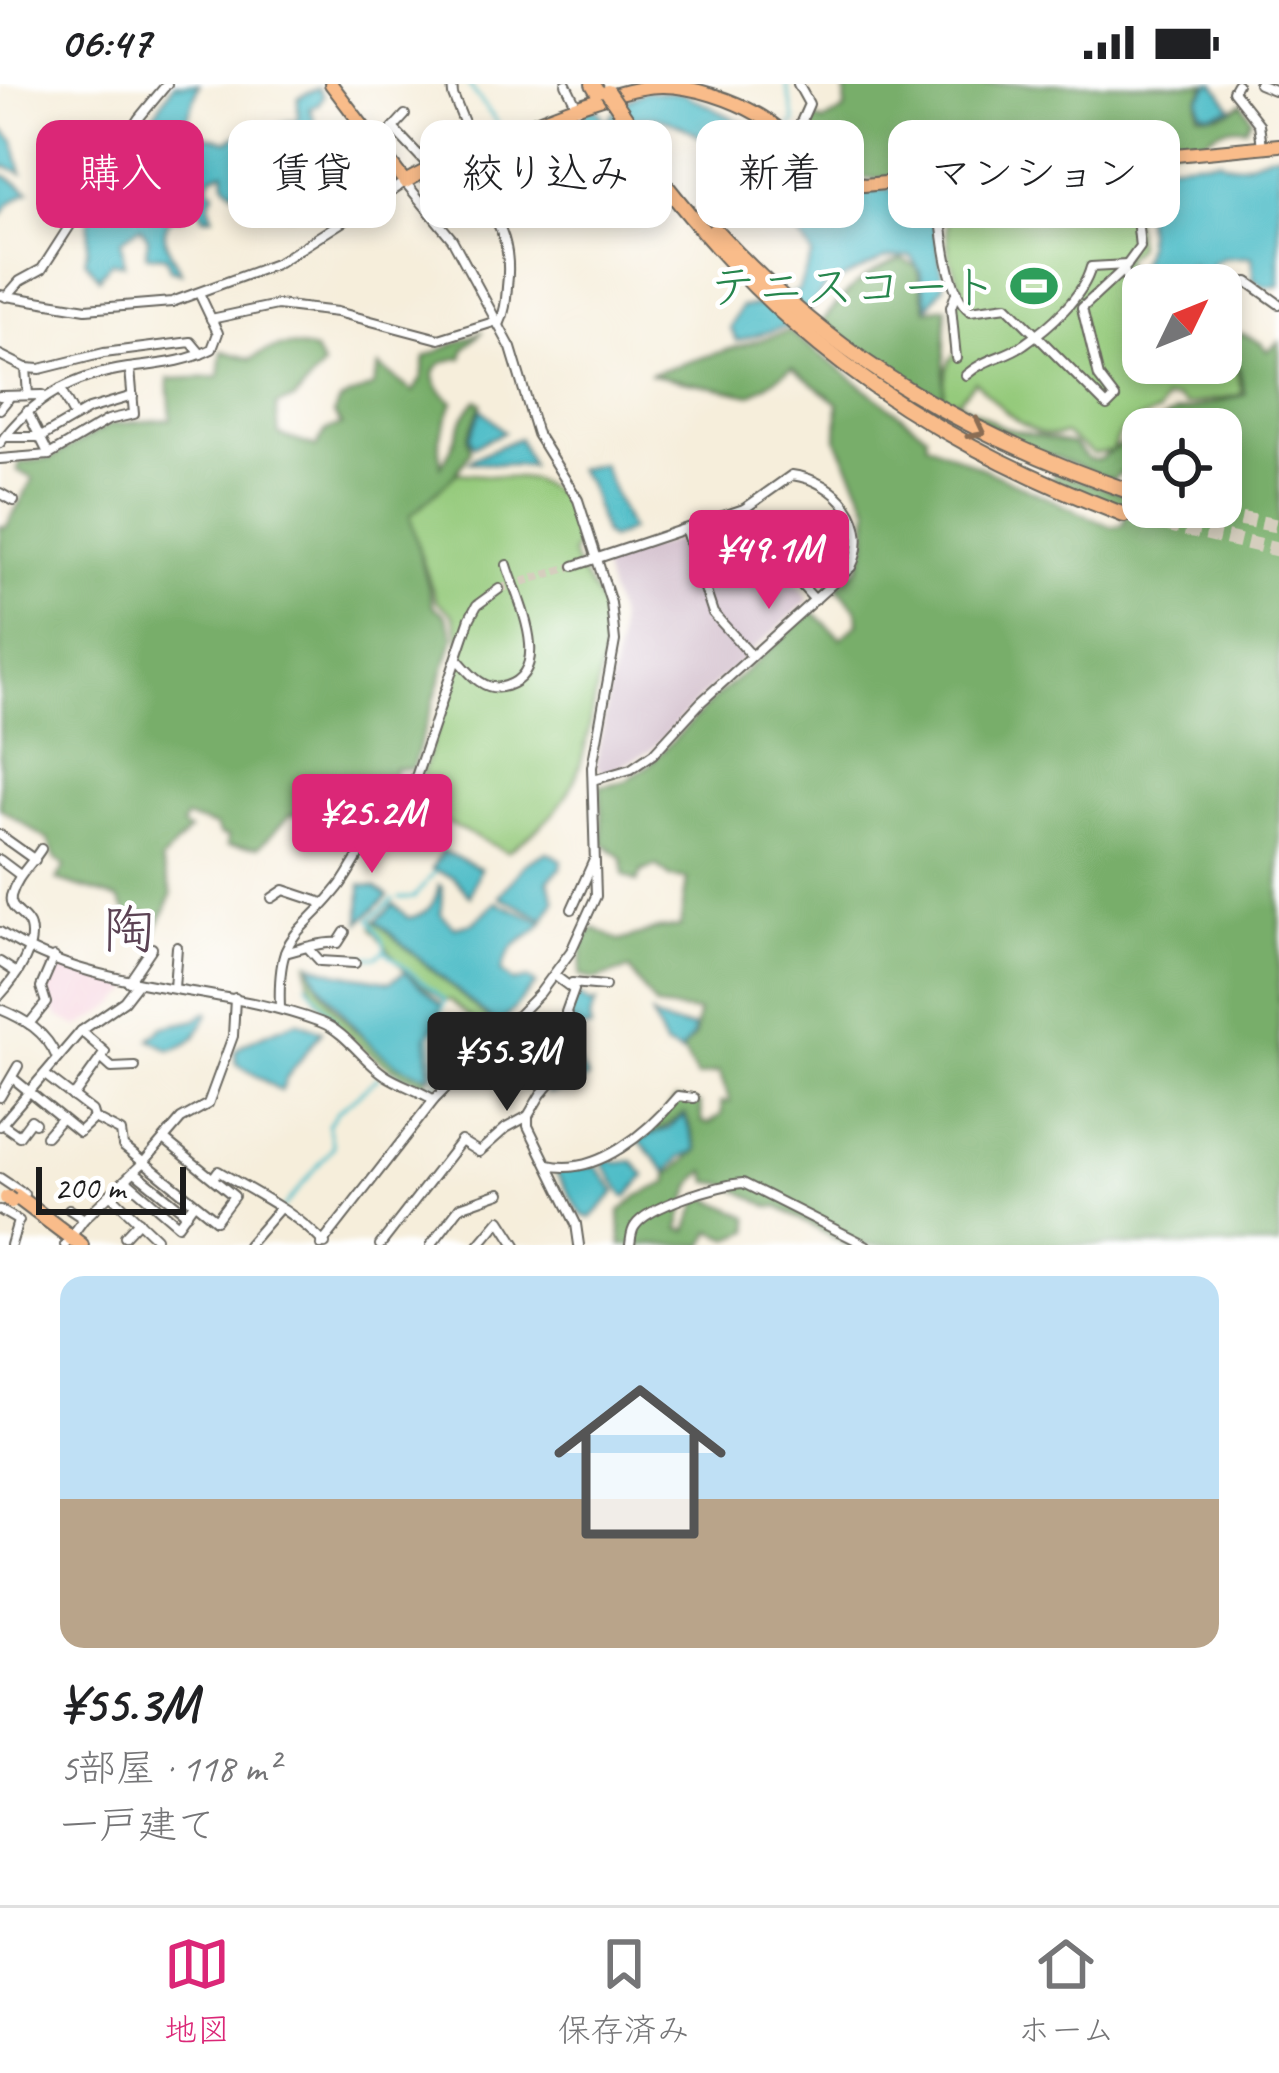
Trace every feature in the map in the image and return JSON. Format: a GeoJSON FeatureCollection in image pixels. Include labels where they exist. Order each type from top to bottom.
{"type":"FeatureCollection","features":[{"type":"Feature","properties":{"kind":"highway"},"geometry":{"type":"LineString","coordinates":[[608,89],[629,130],[817,345],[980,453],[1122,514]]}},
{"type":"Feature","properties":{"kind":"highway"},"geometry":{"type":"LineString","coordinates":[[873,379],[1064,470],[1122,489]]}},
{"type":"Feature","properties":{"kind":"highway"},"geometry":{"type":"LineString","coordinates":[[6,1196],[71,1241]]}},
{"type":"Feature","properties":{"kind":"main road"},"geometry":{"type":"LineString","coordinates":[[331,84],[405,182],[420,174]]}},
{"type":"Feature","properties":{"kind":"main road"},"geometry":{"type":"LineString","coordinates":[[549,120],[578,109],[608,89],[662,86],[690,90],[767,120]]}},
{"type":"Feature","properties":{"kind":"main road"},"geometry":{"type":"LineString","coordinates":[[1180,157],[1279,145]]}},
{"type":"Feature","properties":{"kind":"street"},"geometry":{"type":"LineString","coordinates":[[3,296],[42,268],[139,118],[167,84]]}},
{"type":"Feature","properties":{"kind":"street"},"geometry":{"type":"LineString","coordinates":[[452,84],[460,120]]}},
{"type":"Feature","properties":{"kind":"street"},"geometry":{"type":"LineString","coordinates":[[566,84],[578,109]]}},
{"type":"Feature","properties":{"kind":"street"},"geometry":{"type":"LineString","coordinates":[[798,84],[809,104],[803,120]]}},
{"type":"Feature","properties":{"kind":"street"},"geometry":{"type":"LineString","coordinates":[[1237,84],[1233,91],[1259,124],[1262,148]]}},
{"type":"Feature","properties":{"kind":"street"},"geometry":{"type":"LineString","coordinates":[[1259,84],[1279,92]]}},
{"type":"Feature","properties":{"kind":"street"},"geometry":{"type":"LineString","coordinates":[[405,115],[392,128],[420,156]]}},
{"type":"Feature","properties":{"kind":"street"},"geometry":{"type":"LineString","coordinates":[[3,296],[95,309],[172,302],[281,261],[405,182],[452,239],[498,323],[519,369],[537,434],[572,488],[611,603],[615,641],[592,780],[596,896],[554,974],[434,1100],[324,1244],[263,1195],[245,1190],[218,1171],[212,1178]]}},
{"type":"Feature","properties":{"kind":"street"},"geometry":{"type":"LineString","coordinates":[[498,323],[511,255],[499,228]]}},
{"type":"Feature","properties":{"kind":"street"},"geometry":{"type":"LineString","coordinates":[[943,228],[947,261],[965,309],[1006,307],[1107,406],[1115,398],[1100,377],[1082,308],[1122,270]]}},
{"type":"Feature","properties":{"kind":"street"},"geometry":{"type":"LineString","coordinates":[[1127,264],[1140,247],[1138,228]]}},
{"type":"Feature","properties":{"kind":"street"},"geometry":{"type":"LineString","coordinates":[[966,375],[986,359],[1022,346],[1034,336],[1083,290],[1091,267],[1122,267]]}},
{"type":"Feature","properties":{"kind":"street"},"geometry":{"type":"LineString","coordinates":[[1242,282],[1279,304]]}},
{"type":"Feature","properties":{"kind":"street"},"geometry":{"type":"LineString","coordinates":[[956,358],[951,307],[957,290]]}},
{"type":"Feature","properties":{"kind":"street"},"geometry":{"type":"LineString","coordinates":[[2,440],[27,410],[60,389],[130,368],[181,362],[212,349],[218,339],[199,293]]}},
{"type":"Feature","properties":{"kind":"street"},"geometry":{"type":"LineString","coordinates":[[211,319],[278,304],[338,312],[439,339],[498,323]]}},
{"type":"Feature","properties":{"kind":"street"},"geometry":{"type":"LineString","coordinates":[[0,355],[26,368],[190,342],[201,354]]}},
{"type":"Feature","properties":{"kind":"street"},"geometry":{"type":"LineString","coordinates":[[26,368],[28,395]]}},
{"type":"Feature","properties":{"kind":"street"},"geometry":{"type":"LineString","coordinates":[[0,459],[49,455],[108,420],[134,414],[130,368]]}},
{"type":"Feature","properties":{"kind":"street"},"geometry":{"type":"LineString","coordinates":[[60,389],[75,416]]}},
{"type":"Feature","properties":{"kind":"street"},"geometry":{"type":"LineString","coordinates":[[0,410],[4,398],[44,396]]}},
{"type":"Feature","properties":{"kind":"street"},"geometry":{"type":"LineString","coordinates":[[2,440],[41,437],[106,402],[133,396]]}},
{"type":"Feature","properties":{"kind":"street"},"geometry":{"type":"LineString","coordinates":[[27,410],[49,455]]}},
{"type":"Feature","properties":{"kind":"street"},"geometry":{"type":"LineString","coordinates":[[574,566],[744,509],[792,475],[814,479],[854,516],[860,529],[858,554],[851,567],[653,754],[632,769],[592,780]]}},
{"type":"Feature","properties":{"kind":"street"},"geometry":{"type":"LineString","coordinates":[[0,493],[14,501]]}},
{"type":"Feature","properties":{"kind":"street"},"geometry":{"type":"LineString","coordinates":[[744,509],[776,556],[815,600]]}},
{"type":"Feature","properties":{"kind":"street"},"geometry":{"type":"LineString","coordinates":[[686,531],[713,613],[752,656]]}},
{"type":"Feature","properties":{"kind":"street"},"geometry":{"type":"LineString","coordinates":[[458,659],[476,680],[498,687],[514,682],[529,667],[532,649],[507,565]]}},
{"type":"Feature","properties":{"kind":"street"},"geometry":{"type":"LineString","coordinates":[[280,1008],[284,953],[296,931],[371,840],[401,821],[476,605],[500,589]]}},
{"type":"Feature","properties":{"kind":"street"},"geometry":{"type":"LineString","coordinates":[[0,835],[35,860]]}},
{"type":"Feature","properties":{"kind":"street"},"geometry":{"type":"LineString","coordinates":[[0,995],[28,947],[29,923],[11,903],[20,874],[41,849]]}},
{"type":"Feature","properties":{"kind":"street"},"geometry":{"type":"LineString","coordinates":[[572,908],[596,855]]}},
{"type":"Feature","properties":{"kind":"street"},"geometry":{"type":"LineString","coordinates":[[0,860],[20,874]]}},
{"type":"Feature","properties":{"kind":"street"},"geometry":{"type":"LineString","coordinates":[[272,898],[284,890],[323,903]]}},
{"type":"Feature","properties":{"kind":"street"},"geometry":{"type":"LineString","coordinates":[[0,932],[54,957],[134,982],[280,1008],[334,1028],[384,1074],[434,1100]]}},
{"type":"Feature","properties":{"kind":"street"},"geometry":{"type":"LineString","coordinates":[[284,953],[310,950],[323,942],[338,943],[345,932]]}},
{"type":"Feature","properties":{"kind":"street"},"geometry":{"type":"LineString","coordinates":[[174,988],[177,947]]}},
{"type":"Feature","properties":{"kind":"street"},"geometry":{"type":"LineString","coordinates":[[34,1123],[31,1120],[19,1136],[1,1125],[81,1031],[124,1001],[152,948]]}},
{"type":"Feature","properties":{"kind":"street"},"geometry":{"type":"LineString","coordinates":[[310,950],[320,961],[355,963]]}},
{"type":"Feature","properties":{"kind":"street"},"geometry":{"type":"LineString","coordinates":[[29,1024],[46,1004],[41,987],[54,957]]}},
{"type":"Feature","properties":{"kind":"street"},"geometry":{"type":"LineString","coordinates":[[0,962],[17,973]]}},
{"type":"Feature","properties":{"kind":"street"},"geometry":{"type":"LineString","coordinates":[[554,974],[580,986],[588,982],[605,986]]}},
{"type":"Feature","properties":{"kind":"street"},"geometry":{"type":"LineString","coordinates":[[380,1245],[461,1141],[479,1152],[528,1116],[575,1054],[577,1045],[566,1017],[574,990],[554,974]]}},
{"type":"Feature","properties":{"kind":"street"},"geometry":{"type":"LineString","coordinates":[[71,1241],[84,1219],[135,1172],[181,1119],[208,1104],[233,1036],[235,998]]}},
{"type":"Feature","properties":{"kind":"street"},"geometry":{"type":"LineString","coordinates":[[0,1009],[19,1013],[50,1041],[58,1060]]}},
{"type":"Feature","properties":{"kind":"street"},"geometry":{"type":"LineString","coordinates":[[39,1012],[48,1020]]}},
{"type":"Feature","properties":{"kind":"street"},"geometry":{"type":"LineString","coordinates":[[74,1097],[105,1052],[81,1031]]}},
{"type":"Feature","properties":{"kind":"street"},"geometry":{"type":"LineString","coordinates":[[101,1058],[116,1070],[135,1067]]}},
{"type":"Feature","properties":{"kind":"street"},"geometry":{"type":"LineString","coordinates":[[0,1097],[18,1066]]}},
{"type":"Feature","properties":{"kind":"street"},"geometry":{"type":"LineString","coordinates":[[45,1075],[94,1118],[117,1129],[123,1136],[122,1146],[216,1220],[234,1196],[164,1139]]}},
{"type":"Feature","properties":{"kind":"street"},"geometry":{"type":"LineString","coordinates":[[15,1080],[82,1132],[94,1118]]}},
{"type":"Feature","properties":{"kind":"street"},"geometry":{"type":"LineString","coordinates":[[548,1165],[586,1165],[602,1159],[653,1124],[678,1096],[694,1098]]}},
{"type":"Feature","properties":{"kind":"street"},"geometry":{"type":"LineString","coordinates":[[528,1116],[535,1147],[548,1165],[581,1244]]}},
{"type":"Feature","properties":{"kind":"street"},"geometry":{"type":"LineString","coordinates":[[46,1136],[61,1119]]}},
{"type":"Feature","properties":{"kind":"street"},"geometry":{"type":"LineString","coordinates":[[135,1172],[187,1214]]}},
{"type":"Feature","properties":{"kind":"street"},"geometry":{"type":"LineString","coordinates":[[127,1180],[178,1225],[194,1203]]}},
{"type":"Feature","properties":{"kind":"street"},"geometry":{"type":"LineString","coordinates":[[630,1245],[634,1227],[645,1217],[686,1198],[743,1183],[866,1245]]}},
{"type":"Feature","properties":{"kind":"street"},"geometry":{"type":"LineString","coordinates":[[431,1245],[460,1208],[500,1193]]}},
{"type":"Feature","properties":{"kind":"street"},"geometry":{"type":"LineString","coordinates":[[112,1195],[156,1238]]}},
{"type":"Feature","properties":{"kind":"street"},"geometry":{"type":"LineString","coordinates":[[6,1196],[20,1221],[11,1245]]}},
{"type":"Feature","properties":{"kind":"street"},"geometry":{"type":"LineString","coordinates":[[248,1245],[280,1208]]}},
{"type":"Feature","properties":{"kind":"street"},"geometry":{"type":"LineString","coordinates":[[69,1209],[84,1219]]}},
{"type":"Feature","properties":{"kind":"street"},"geometry":{"type":"LineString","coordinates":[[125,1236],[157,1209]]}},
{"type":"Feature","properties":{"kind":"street"},"geometry":{"type":"LineString","coordinates":[[479,1245],[500,1220],[515,1245]]}},
{"type":"Feature","properties":{"kind":"shaded area"},"geometry":{"type":"Polygon","coordinates":[[[739,516],[747,519],[807,602],[705,693],[650,751],[606,774],[596,766],[618,644],[618,619],[603,569],[609,559],[739,516]]]}},
{"type":"Feature","properties":{"kind":"shaded area"},"geometry":{"type":"Polygon","coordinates":[[[53,962],[123,983],[131,990],[79,1027],[58,1016],[43,992],[53,962]]]}},
{"type":"Feature","properties":{"kind":"green space"},"geometry":{"type":"Polygon","coordinates":[[[846,84],[1206,84],[1198,99],[1198,113],[1221,113],[1242,103],[1251,118],[1245,128],[1221,130],[1202,144],[1180,146],[1180,120],[888,120],[888,178],[865,179],[864,120],[827,120],[845,110],[846,84]]]}},
{"type":"Feature","properties":{"kind":"green space"},"geometry":{"type":"Polygon","coordinates":[[[947,228],[1135,228],[1137,247],[1122,264],[1122,384],[1240,384],[1242,394],[1186,405],[1177,398],[1165,399],[1161,408],[1122,408],[1122,432],[1112,451],[1093,454],[1065,434],[1039,433],[1027,427],[975,381],[959,400],[940,398],[949,361],[957,351],[954,307],[962,289],[949,257],[947,228]]]}},
{"type":"Feature","properties":{"kind":"green space"},"geometry":{"type":"Polygon","coordinates":[[[902,259],[917,267],[926,310],[946,307],[943,407],[821,323],[856,284],[902,259]]]}},
{"type":"Feature","properties":{"kind":"green space"},"geometry":{"type":"Polygon","coordinates":[[[483,331],[465,348],[462,358],[441,364],[434,374],[439,388],[453,402],[439,439],[441,466],[465,415],[477,400],[482,403],[468,437],[471,451],[455,475],[410,516],[433,605],[446,616],[454,637],[412,769],[394,768],[393,794],[333,813],[330,824],[304,824],[291,814],[259,847],[227,845],[228,836],[220,835],[215,826],[186,818],[182,826],[189,831],[161,861],[172,894],[156,931],[152,916],[144,912],[130,920],[119,899],[57,880],[65,866],[55,858],[48,840],[0,808],[0,526],[6,527],[33,479],[17,470],[19,463],[51,458],[111,424],[171,419],[168,379],[219,377],[222,351],[251,359],[289,346],[315,351],[323,367],[294,400],[276,405],[279,435],[316,447],[326,430],[342,425],[334,414],[340,401],[373,386],[379,366],[413,392],[422,377],[425,357],[483,331]]]}},
{"type":"Feature","properties":{"kind":"green space"},"geometry":{"type":"Polygon","coordinates":[[[789,331],[926,434],[927,443],[1112,527],[1242,528],[1242,408],[1194,408],[1245,395],[1242,334],[1267,351],[1279,342],[1279,1245],[846,1245],[778,1207],[709,1182],[706,1171],[691,1189],[679,1229],[687,1231],[701,1195],[749,1217],[750,1231],[730,1239],[711,1231],[705,1245],[621,1245],[620,1212],[638,1196],[669,1182],[667,1176],[698,1150],[685,1113],[654,1134],[648,1132],[676,1099],[700,1104],[702,1122],[709,1124],[722,1114],[721,1102],[730,1102],[719,1072],[697,1077],[682,1050],[695,1036],[698,1012],[656,1007],[629,969],[595,980],[580,976],[583,940],[594,928],[620,941],[680,927],[687,879],[670,877],[657,866],[642,871],[637,882],[624,875],[622,858],[603,843],[600,786],[626,781],[649,765],[812,611],[841,638],[858,623],[857,610],[837,587],[859,567],[866,547],[869,507],[837,440],[838,403],[792,368],[751,395],[649,374],[789,331]]]}},
{"type":"Feature","properties":{"kind":"green space"},"geometry":{"type":"Polygon","coordinates":[[[954,403],[963,404],[1004,428],[1073,444],[1088,459],[1098,460],[1122,444],[1122,474],[1113,480],[948,410],[954,403]]]}},
{"type":"Feature","properties":{"kind":"green space"},"geometry":{"type":"Polygon","coordinates":[[[458,473],[531,479],[565,497],[579,538],[572,554],[604,619],[601,667],[580,766],[549,818],[507,852],[439,819],[422,834],[411,827],[408,816],[463,651],[453,615],[436,600],[407,515],[429,490],[458,473]]]}},
{"type":"Feature","properties":{"kind":"green space"},"geometry":{"type":"Polygon","coordinates":[[[1057,473],[1122,493],[1122,508],[1052,480],[1057,473]]]}},
{"type":"Feature","properties":{"kind":"green space"},"geometry":{"type":"Polygon","coordinates":[[[375,921],[492,1022],[482,1034],[479,1025],[450,1000],[404,970],[372,928],[375,921]]]}},
{"type":"Feature","properties":{"kind":"green space"},"geometry":{"type":"Polygon","coordinates":[[[308,961],[324,994],[354,1030],[390,1059],[427,1076],[426,1082],[389,1066],[331,1017],[309,979],[308,961]]]}},
{"type":"Feature","properties":{"kind":"water"},"geometry":{"type":"Polygon","coordinates":[[[174,84],[199,84],[187,120],[150,120],[174,84]]]}},
{"type":"Feature","properties":{"kind":"water"},"geometry":{"type":"Polygon","coordinates":[[[1215,84],[1232,108],[1210,114],[1201,111],[1199,98],[1215,84]]]}},
{"type":"Feature","properties":{"kind":"water"},"geometry":{"type":"Polygon","coordinates":[[[318,88],[323,96],[310,108],[314,120],[298,120],[298,98],[318,88]]]}},
{"type":"Feature","properties":{"kind":"water"},"geometry":{"type":"Polygon","coordinates":[[[645,91],[682,93],[737,120],[696,120],[696,135],[672,120],[608,120],[622,104],[645,91]]]}},
{"type":"Feature","properties":{"kind":"water"},"geometry":{"type":"Polygon","coordinates":[[[596,108],[605,120],[584,120],[581,112],[596,108]]]}},
{"type":"Feature","properties":{"kind":"water"},"geometry":{"type":"Polygon","coordinates":[[[1,128],[14,141],[22,173],[0,168],[1,128]]]}},
{"type":"Feature","properties":{"kind":"water"},"geometry":{"type":"Polygon","coordinates":[[[204,135],[228,140],[228,186],[224,171],[211,176],[209,186],[214,192],[209,204],[213,216],[204,217],[204,135]]]}},
{"type":"Feature","properties":{"kind":"water"},"geometry":{"type":"Polygon","coordinates":[[[1279,152],[1279,286],[1265,287],[1253,279],[1252,257],[1223,258],[1212,264],[1140,264],[1145,228],[1180,228],[1180,162],[1219,159],[1240,164],[1279,152]]]}},
{"type":"Feature","properties":{"kind":"water"},"geometry":{"type":"Polygon","coordinates":[[[0,176],[29,191],[10,203],[0,217],[0,176]]]}},
{"type":"Feature","properties":{"kind":"water"},"geometry":{"type":"Polygon","coordinates":[[[888,189],[888,228],[935,228],[944,286],[928,307],[920,271],[911,256],[886,258],[825,287],[801,322],[737,341],[730,328],[741,307],[798,291],[812,255],[791,228],[864,228],[864,190],[888,189]]]}},
{"type":"Feature","properties":{"kind":"water"},"geometry":{"type":"Polygon","coordinates":[[[89,228],[139,228],[121,240],[124,264],[111,262],[99,278],[85,260],[89,228]]]}},
{"type":"Feature","properties":{"kind":"water"},"geometry":{"type":"Polygon","coordinates":[[[141,228],[166,228],[167,246],[181,272],[170,269],[166,257],[146,255],[148,238],[141,228]]]}},
{"type":"Feature","properties":{"kind":"water"},"geometry":{"type":"Polygon","coordinates":[[[482,409],[504,432],[474,446],[470,437],[482,409]]]}},
{"type":"Feature","properties":{"kind":"water"},"geometry":{"type":"Polygon","coordinates":[[[519,438],[531,466],[470,462],[475,457],[519,438]]]}},
{"type":"Feature","properties":{"kind":"water"},"geometry":{"type":"Polygon","coordinates":[[[602,464],[630,530],[610,539],[577,469],[602,464]]]}},
{"type":"Feature","properties":{"kind":"water"},"geometry":{"type":"Polygon","coordinates":[[[442,851],[480,868],[470,896],[453,877],[432,869],[442,851]]]}},
{"type":"Feature","properties":{"kind":"water"},"geometry":{"type":"Polygon","coordinates":[[[547,852],[562,860],[561,868],[548,880],[555,901],[544,919],[499,896],[524,865],[547,852]]]}},
{"type":"Feature","properties":{"kind":"water"},"geometry":{"type":"Polygon","coordinates":[[[361,885],[388,896],[360,922],[361,885]]]}},
{"type":"Feature","properties":{"kind":"water"},"geometry":{"type":"Polygon","coordinates":[[[439,885],[441,914],[454,927],[473,923],[496,902],[543,922],[506,959],[501,972],[514,982],[528,979],[536,984],[499,1026],[376,921],[394,904],[408,918],[420,914],[433,903],[439,885]]]}},
{"type":"Feature","properties":{"kind":"water"},"geometry":{"type":"Polygon","coordinates":[[[312,963],[390,982],[405,972],[442,1005],[427,1036],[431,1076],[401,1066],[365,1039],[320,984],[312,963]]]}},
{"type":"Feature","properties":{"kind":"water"},"geometry":{"type":"Polygon","coordinates":[[[577,995],[591,1004],[596,1002],[589,1019],[591,1028],[573,1030],[568,1010],[577,995]]]}},
{"type":"Feature","properties":{"kind":"water"},"geometry":{"type":"Polygon","coordinates":[[[208,1013],[202,1027],[185,1045],[170,1050],[150,1039],[163,1027],[196,1020],[208,1013]]]}},
{"type":"Feature","properties":{"kind":"water"},"geometry":{"type":"Polygon","coordinates":[[[652,1016],[693,1027],[683,1054],[665,1046],[652,1016]]]}},
{"type":"Feature","properties":{"kind":"water"},"geometry":{"type":"Polygon","coordinates":[[[297,1021],[322,1031],[281,1091],[236,1063],[239,1048],[297,1021]]]}},
{"type":"Feature","properties":{"kind":"water"},"geometry":{"type":"Polygon","coordinates":[[[575,1057],[588,1078],[549,1094],[546,1090],[575,1057]]]}},
{"type":"Feature","properties":{"kind":"water"},"geometry":{"type":"Polygon","coordinates":[[[684,1115],[697,1150],[680,1158],[667,1172],[638,1139],[668,1129],[684,1115]]]}},
{"type":"Feature","properties":{"kind":"water"},"geometry":{"type":"Polygon","coordinates":[[[633,1161],[645,1176],[629,1195],[625,1197],[602,1162],[633,1161]]]}},
{"type":"Feature","properties":{"kind":"water"},"geometry":{"type":"Polygon","coordinates":[[[596,1166],[616,1192],[591,1218],[582,1215],[555,1170],[596,1166]]]}},
{"type":"Feature","properties":{"kind":"waterway"},"geometry":{"type":"LineString","coordinates":[[468,84],[495,120]]}},
{"type":"Feature","properties":{"kind":"waterway"},"geometry":{"type":"LineString","coordinates":[[786,84],[795,120]]}},
{"type":"Feature","properties":{"kind":"waterway"},"geometry":{"type":"LineString","coordinates":[[400,898],[413,898],[435,872]]}},
{"type":"Feature","properties":{"kind":"waterway"},"geometry":{"type":"LineString","coordinates":[[361,957],[376,957],[385,951],[370,919],[394,899]]}},
{"type":"Feature","properties":{"kind":"waterway"},"geometry":{"type":"LineString","coordinates":[[385,951],[445,1000],[438,1025],[430,1034],[435,1074]]}},
{"type":"Feature","properties":{"kind":"waterway"},"geometry":{"type":"LineString","coordinates":[[307,983],[338,1025]]}},
{"type":"Feature","properties":{"kind":"waterway"},"geometry":{"type":"LineString","coordinates":[[440,1079],[495,1023]]}},
{"type":"Feature","properties":{"kind":"waterway"},"geometry":{"type":"LineString","coordinates":[[530,1039],[534,1058]]}},
{"type":"Feature","properties":{"kind":"waterway"},"geometry":{"type":"LineString","coordinates":[[388,1072],[415,1084],[434,1086]]}},
{"type":"Feature","properties":{"kind":"waterway"},"geometry":{"type":"LineString","coordinates":[[283,1208],[333,1146],[328,1125],[337,1112],[379,1077]]}},
{"type":"Feature","properties":{"kind":"waterway"},"geometry":{"type":"LineString","coordinates":[[434,1083],[434,1090]]}},
{"type":"Feature","properties":{"kind":"tunnel"},"geometry":{"type":"LineString","coordinates":[[1242,519],[1279,526]]}},
{"type":"Feature","properties":{"kind":"tunnel"},"geometry":{"type":"LineString","coordinates":[[1182,528],[1279,550]]}},
{"type":"Feature","properties":{"kind":"tunnel"},"geometry":{"type":"LineString","coordinates":[[499,589],[574,566]]}},
{"type":"Feature","properties":{"kind":"place","name":"テニスコート"},"geometry":{"type":"Point","coordinates":[1034,286]}},
{"type":"Feature","properties":{"kind":"district","name":"陶"},"geometry":{"type":"Point","coordinates":[129,929]}}]}
